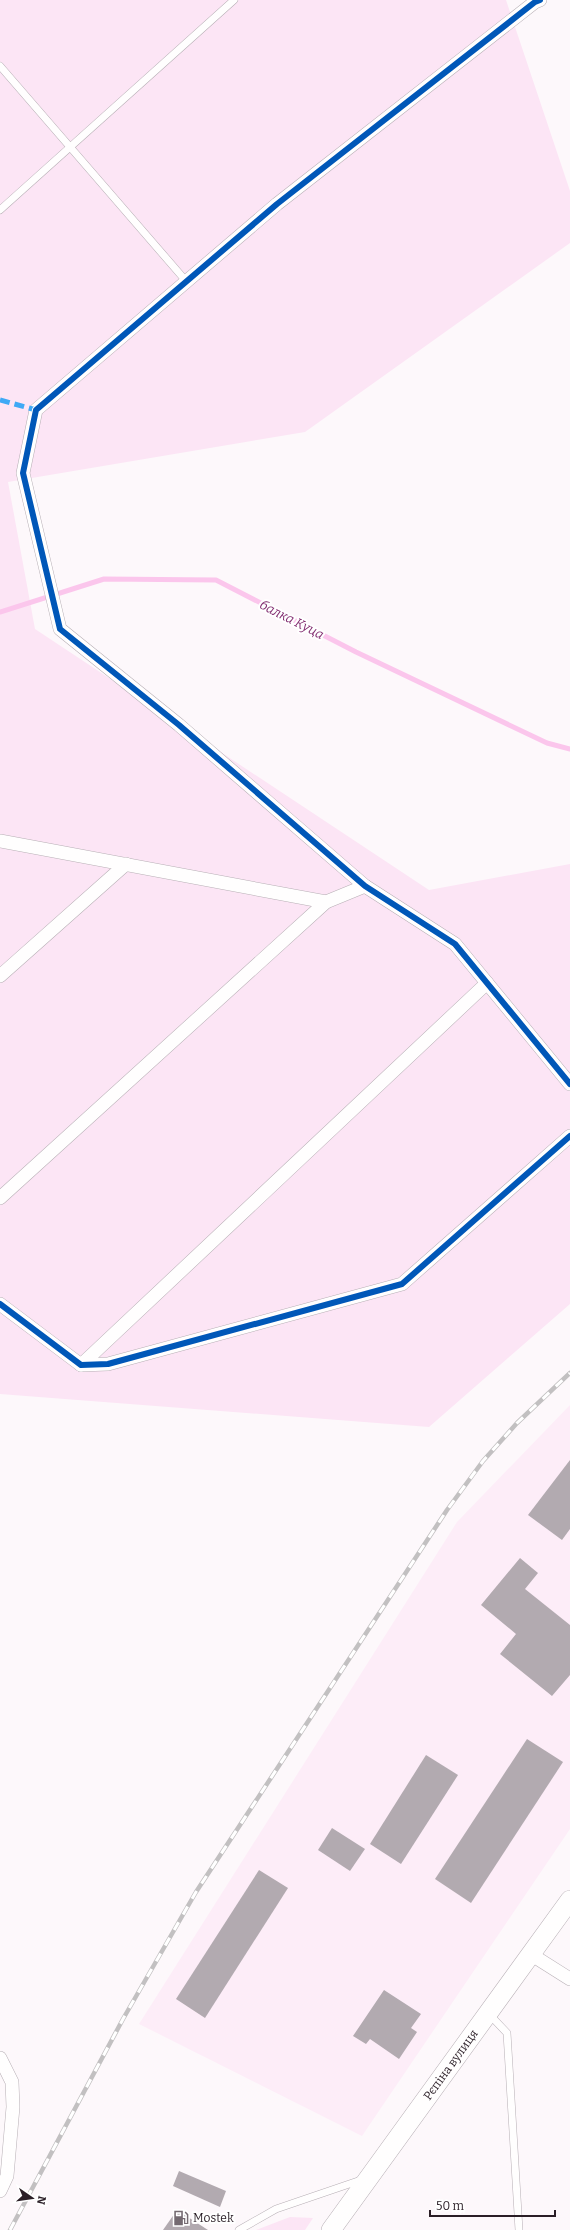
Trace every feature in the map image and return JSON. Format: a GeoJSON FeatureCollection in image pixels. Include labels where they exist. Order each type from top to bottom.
{"type":"FeatureCollection","features":[{"type":"Feature","properties":{"kind":"street"},"geometry":{"type":"LineString","coordinates":[[540,0],[534,2],[277,204],[36,410],[23,473],[60,629],[179,725],[366,886],[455,944],[570,1084]]}},
{"type":"Feature","properties":{"kind":"street"},"geometry":{"type":"LineString","coordinates":[[0,841],[326,902]]}},
{"type":"Feature","properties":{"kind":"street"},"geometry":{"type":"LineString","coordinates":[[0,976],[126,864]]}},
{"type":"Feature","properties":{"kind":"street"},"geometry":{"type":"LineString","coordinates":[[0,1198],[326,902],[366,886]]}},
{"type":"Feature","properties":{"kind":"street"},"geometry":{"type":"LineString","coordinates":[[81,1365],[487,984]]}},
{"type":"Feature","properties":{"kind":"street"},"geometry":{"type":"LineString","coordinates":[[0,1304],[81,1365],[108,1364],[402,1284],[570,1136]]}},
{"type":"Feature","properties":{"kind":"street","name":"Рєпіна вулиця"},"geometry":{"type":"LineString","coordinates":[[331,2230],[532,1955],[570,1900]]}},
{"type":"Feature","properties":{"kind":"street"},"geometry":{"type":"LineString","coordinates":[[532,1955],[570,1979]]}},
{"type":"Feature","properties":{"kind":"street"},"geometry":{"type":"LineString","coordinates":[[0,2058],[12,2082],[13,2107],[7,2176],[0,2191]]}},
{"type":"Feature","properties":{"kind":"lane"},"geometry":{"type":"LineString","coordinates":[[0,210],[234,0]]}},
{"type":"Feature","properties":{"kind":"lane"},"geometry":{"type":"LineString","coordinates":[[0,66],[186,281]]}},
{"type":"Feature","properties":{"kind":"lane"},"geometry":{"type":"LineString","coordinates":[[489,2014],[507,2033],[519,2230]]}},
{"type":"Feature","properties":{"kind":"lane"},"geometry":{"type":"LineString","coordinates":[[239,2230],[276,2209],[369,2177]]}},
{"type":"Feature","properties":{"kind":"shaded area"},"geometry":{"type":"Polygon","coordinates":[[[0,0],[506,0],[570,191],[570,243],[305,432],[8,482],[35,629],[429,890],[570,864],[570,1304],[429,1427],[0,1394],[0,0]]]}},
{"type":"Feature","properties":{"kind":"shaded area"},"geometry":{"type":"Polygon","coordinates":[[[570,1405],[570,1829],[362,2136],[139,2024],[457,1522],[570,1405]]]}},
{"type":"Feature","properties":{"kind":"shaded area"},"geometry":{"type":"Polygon","coordinates":[[[290,2217],[313,2218],[305,2230],[256,2230],[290,2217]]]}},
{"type":"Feature","properties":{"kind":"building"},"geometry":{"type":"Polygon","coordinates":[[[570,1460],[570,1529],[562,1540],[528,1515],[570,1460]]]}},
{"type":"Feature","properties":{"kind":"building"},"geometry":{"type":"Polygon","coordinates":[[[520,1558],[538,1573],[525,1589],[570,1625],[570,1675],[552,1696],[500,1654],[516,1634],[481,1605],[520,1558]]]}},
{"type":"Feature","properties":{"kind":"building"},"geometry":{"type":"Polygon","coordinates":[[[527,1739],[563,1762],[471,1903],[435,1879],[527,1739]]]}},
{"type":"Feature","properties":{"kind":"building"},"geometry":{"type":"Polygon","coordinates":[[[426,1755],[458,1775],[401,1864],[370,1844],[426,1755]]]}},
{"type":"Feature","properties":{"kind":"building"},"geometry":{"type":"Polygon","coordinates":[[[332,1828],[365,1849],[350,1871],[318,1850],[332,1828]]]}},
{"type":"Feature","properties":{"kind":"building"},"geometry":{"type":"Polygon","coordinates":[[[259,1870],[288,1888],[205,2018],[176,1999],[259,1870]]]}},
{"type":"Feature","properties":{"kind":"building"},"geometry":{"type":"Polygon","coordinates":[[[384,1990],[421,2014],[411,2028],[417,2032],[399,2059],[370,2039],[366,2044],[353,2036],[384,1990]]]}},
{"type":"Feature","properties":{"kind":"building"},"geometry":{"type":"Polygon","coordinates":[[[179,2171],[226,2191],[220,2207],[173,2186],[179,2171]]]}},
{"type":"Feature","properties":{"kind":"building","name":"Mostek"},"geometry":{"type":"Polygon","coordinates":[[[177,2210],[208,2230],[163,2230],[177,2210]]]}},
{"type":"Feature","properties":{"kind":"waterway","name":"балка Куца"},"geometry":{"type":"LineString","coordinates":[[0,612],[104,579],[216,580],[356,652],[547,743],[570,749]]}},
{"type":"Feature","properties":{"kind":"railway"},"geometry":{"type":"LineString","coordinates":[[10,2230],[123,2019],[196,1892],[447,1510],[483,1461],[517,1423],[570,1373]]}},
{"type":"Feature","properties":{"kind":"marked path"},"geometry":{"type":"LineString","coordinates":[[0,400],[36,410]]}},
{"type":"Feature","properties":{"kind":"cycle path"},"geometry":{"type":"LineString","coordinates":[[540,0],[535,2],[277,204],[36,410],[23,473],[60,629],[179,725],[365,886],[455,944],[570,1084]]}},
{"type":"Feature","properties":{"kind":"cycle path"},"geometry":{"type":"LineString","coordinates":[[0,1304],[81,1365],[108,1364],[402,1284],[570,1136]]}},
{"type":"Feature","properties":{"kind":"place","name":"Mostek"},"geometry":{"type":"Point","coordinates":[181,2218]}}]}
